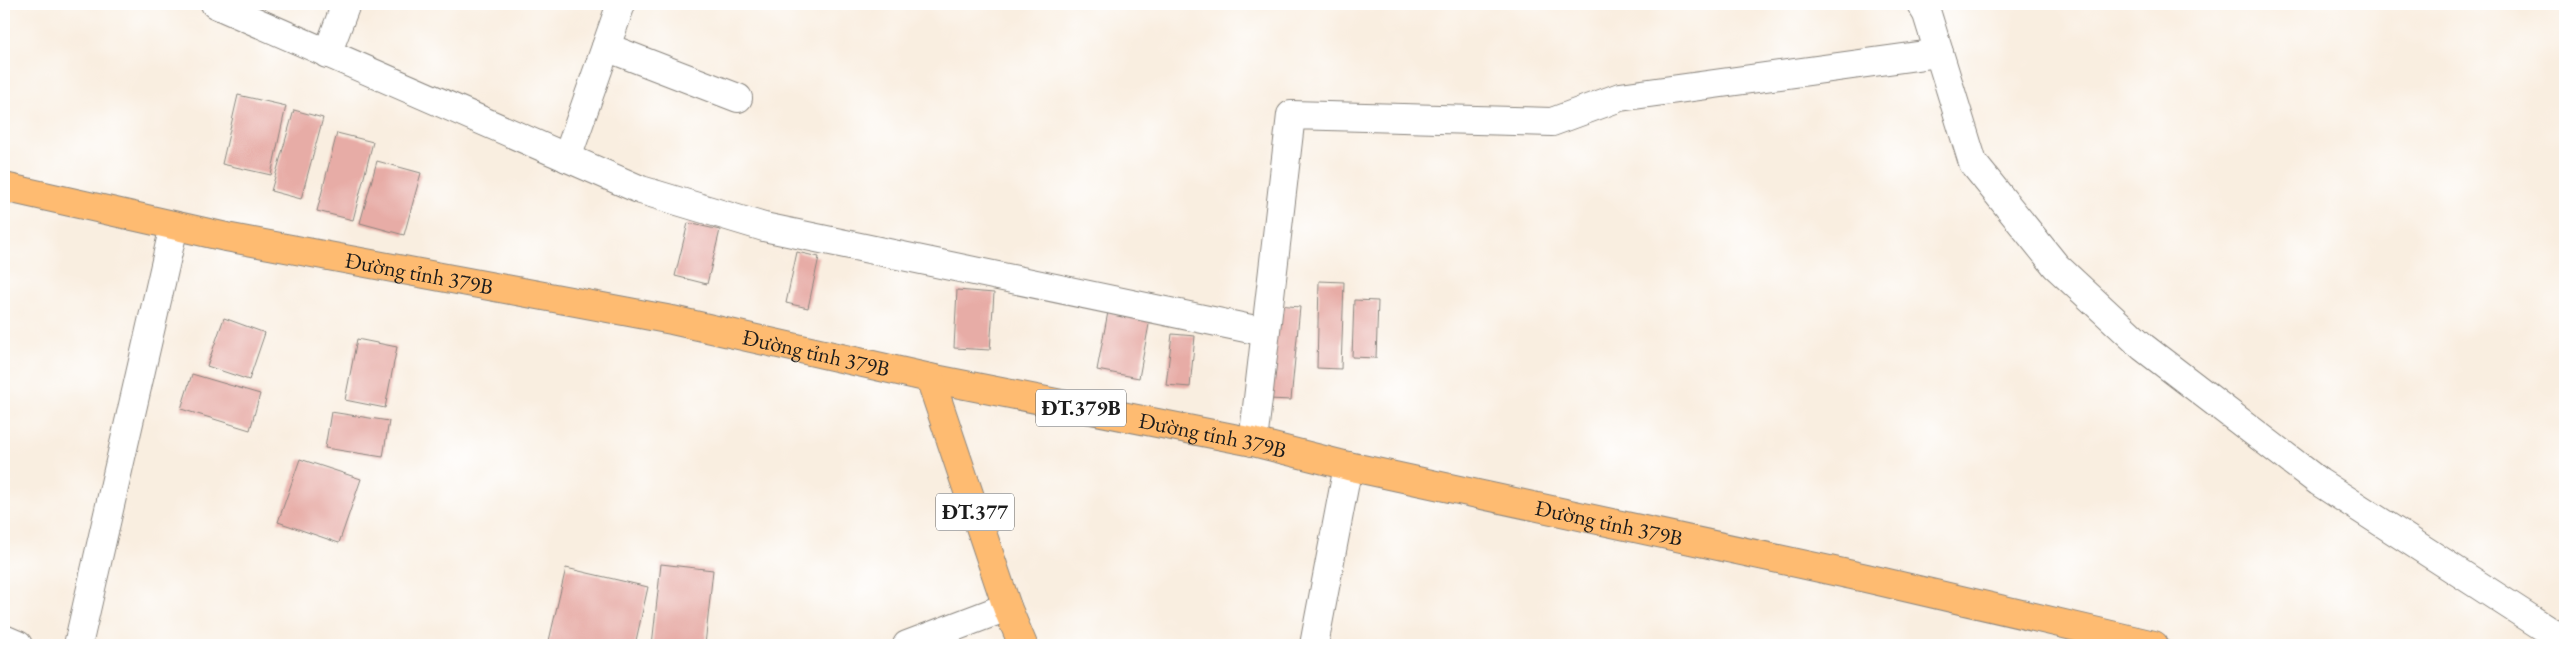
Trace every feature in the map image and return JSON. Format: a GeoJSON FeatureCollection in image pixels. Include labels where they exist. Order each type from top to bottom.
{"type":"FeatureCollection","features":[{"type":"Feature","properties":{"kind":"main road","name":"Đường tỉnh 379B"},"geometry":{"type":"LineString","coordinates":[[4,187],[174,226],[672,320],[930,378],[1253,442],[1348,466],[1866,578],[2154,645]]}},
{"type":"Feature","properties":{"kind":"main road","name":"ĐT.377"},"geometry":{"type":"LineString","coordinates":[[930,378],[1007,607],[1023,645]]}},
{"type":"Feature","properties":{"kind":"street"},"geometry":{"type":"LineString","coordinates":[[215,4],[641,190],[764,227],[1265,332]]}},
{"type":"Feature","properties":{"kind":"street"},"geometry":{"type":"LineString","coordinates":[[327,54],[346,4]]}},
{"type":"Feature","properties":{"kind":"street"},"geometry":{"type":"LineString","coordinates":[[567,158],[621,4]]}},
{"type":"Feature","properties":{"kind":"street"},"geometry":{"type":"LineString","coordinates":[[1921,4],[1939,53],[1973,163],[2056,266],[2143,346],[2319,482],[2565,642]]}},
{"type":"Feature","properties":{"kind":"street"},"geometry":{"type":"LineString","coordinates":[[606,47],[738,98]]}},
{"type":"Feature","properties":{"kind":"street"},"geometry":{"type":"LineString","coordinates":[[1253,442],[1291,115],[1552,122],[1620,97],[1939,53]]}},
{"type":"Feature","properties":{"kind":"street"},"geometry":{"type":"LineString","coordinates":[[78,645],[174,226]]}},
{"type":"Feature","properties":{"kind":"street"},"geometry":{"type":"LineString","coordinates":[[1314,645],[1348,466]]}},
{"type":"Feature","properties":{"kind":"street"},"geometry":{"type":"LineString","coordinates":[[907,645],[1007,607]]}},
{"type":"Feature","properties":{"kind":"street"},"geometry":{"type":"LineString","coordinates":[[4,639],[18,645]]}},
{"type":"Feature","properties":{"kind":"building"},"geometry":{"type":"Polygon","coordinates":[[[238,95],[286,106],[271,175],[222,164],[238,95]]]}},
{"type":"Feature","properties":{"kind":"building"},"geometry":{"type":"Polygon","coordinates":[[[294,110],[323,118],[301,199],[271,191],[294,110]]]}},
{"type":"Feature","properties":{"kind":"building"},"geometry":{"type":"Polygon","coordinates":[[[337,133],[373,142],[353,220],[317,211],[337,133]]]}},
{"type":"Feature","properties":{"kind":"building"},"geometry":{"type":"Polygon","coordinates":[[[377,161],[421,173],[404,235],[360,223],[377,161]]]}},
{"type":"Feature","properties":{"kind":"building"},"geometry":{"type":"Polygon","coordinates":[[[688,223],[720,230],[707,284],[675,276],[688,223]]]}},
{"type":"Feature","properties":{"kind":"building"},"geometry":{"type":"Polygon","coordinates":[[[797,252],[819,257],[808,308],[786,303],[797,252]]]}},
{"type":"Feature","properties":{"kind":"building"},"geometry":{"type":"Polygon","coordinates":[[[1319,281],[1344,282],[1341,369],[1317,368],[1319,281]]]}},
{"type":"Feature","properties":{"kind":"building"},"geometry":{"type":"Polygon","coordinates":[[[957,290],[994,293],[990,350],[954,348],[957,290]]]}},
{"type":"Feature","properties":{"kind":"building"},"geometry":{"type":"Polygon","coordinates":[[[1354,300],[1378,301],[1376,358],[1352,357],[1354,300]]]}},
{"type":"Feature","properties":{"kind":"building"},"geometry":{"type":"Polygon","coordinates":[[[1278,305],[1300,307],[1291,400],[1269,399],[1278,305]]]}},
{"type":"Feature","properties":{"kind":"building"},"geometry":{"type":"Polygon","coordinates":[[[1108,312],[1150,319],[1139,378],[1097,370],[1108,312]]]}},
{"type":"Feature","properties":{"kind":"building"},"geometry":{"type":"Polygon","coordinates":[[[224,318],[265,333],[249,380],[207,366],[224,318]]]}},
{"type":"Feature","properties":{"kind":"building"},"geometry":{"type":"Polygon","coordinates":[[[1172,334],[1195,336],[1190,387],[1166,385],[1172,334]]]}},
{"type":"Feature","properties":{"kind":"building"},"geometry":{"type":"Polygon","coordinates":[[[357,339],[397,347],[385,408],[345,400],[357,339]]]}},
{"type":"Feature","properties":{"kind":"building"},"geometry":{"type":"Polygon","coordinates":[[[192,374],[260,394],[250,430],[181,409],[192,374]]]}},
{"type":"Feature","properties":{"kind":"building"},"geometry":{"type":"Polygon","coordinates":[[[331,412],[389,421],[383,457],[325,448],[331,412]]]}},
{"type":"Feature","properties":{"kind":"building"},"geometry":{"type":"Polygon","coordinates":[[[300,459],[361,479],[339,543],[278,522],[300,459]]]}},
{"type":"Feature","properties":{"kind":"building"},"geometry":{"type":"Polygon","coordinates":[[[661,564],[713,570],[705,645],[652,645],[661,564]]]}},
{"type":"Feature","properties":{"kind":"building"},"geometry":{"type":"Polygon","coordinates":[[[566,568],[648,587],[635,645],[548,645],[566,568]]]}}]}
